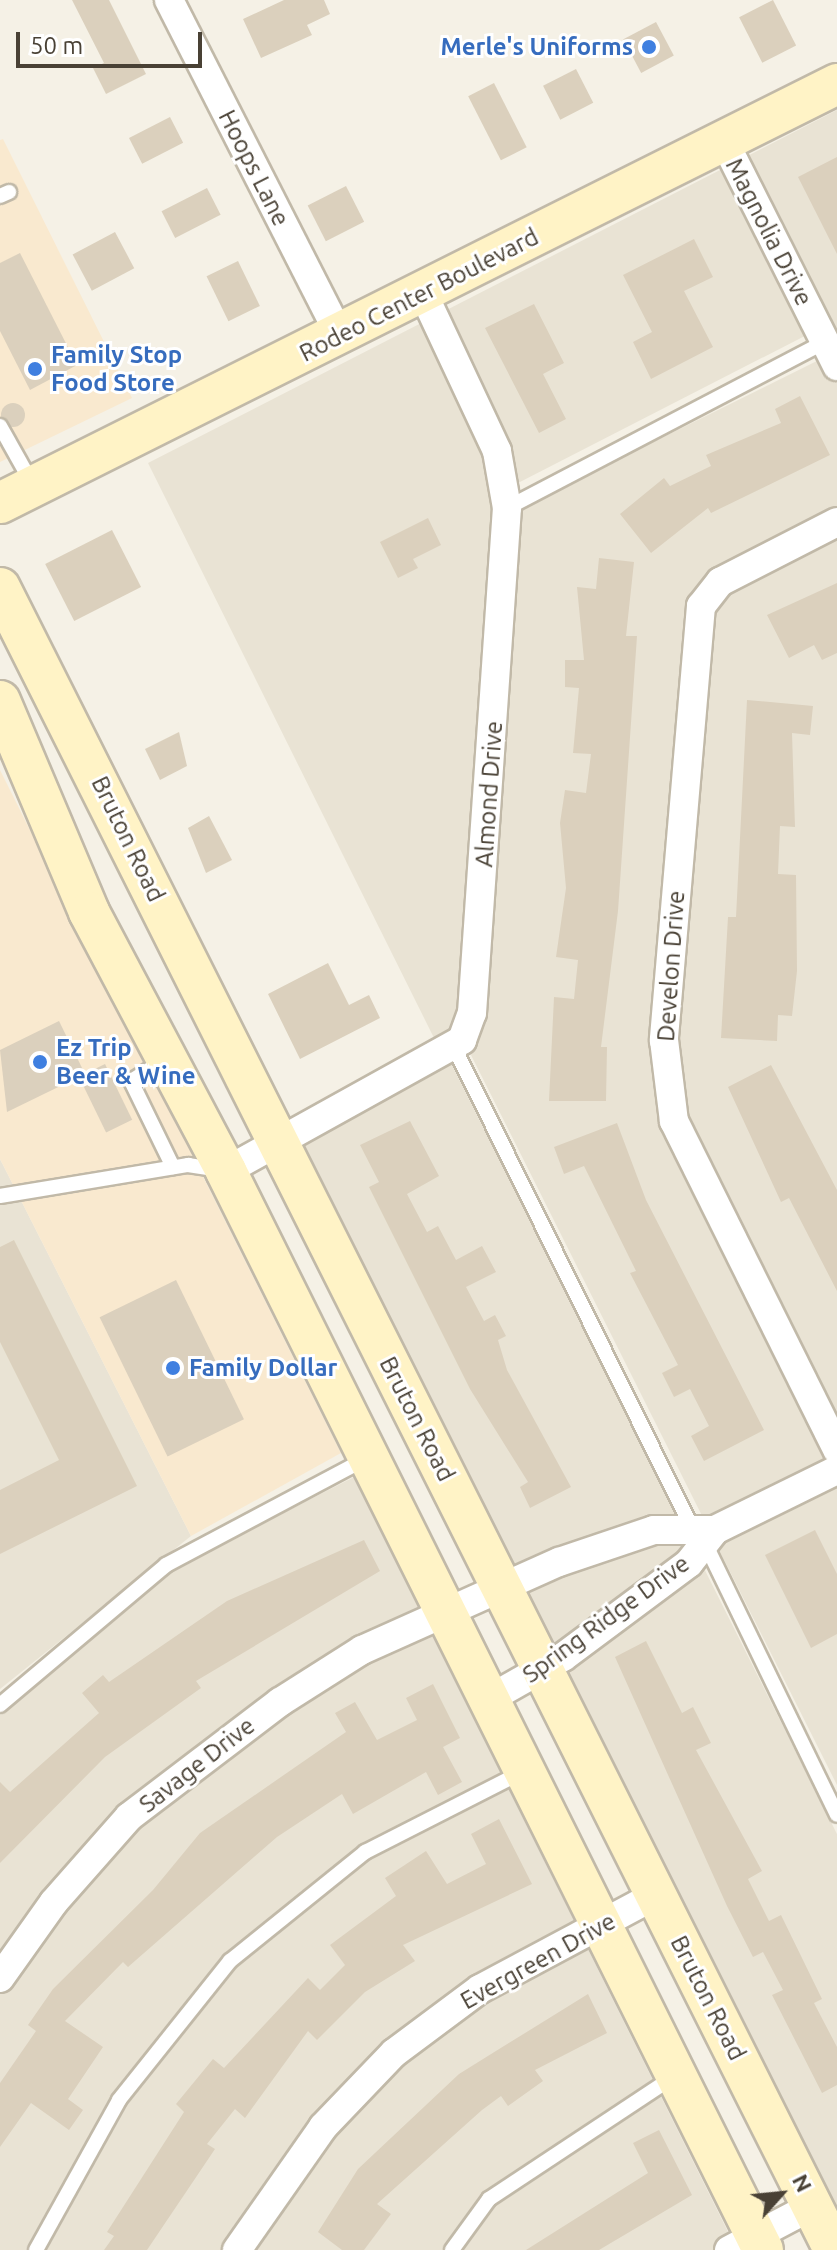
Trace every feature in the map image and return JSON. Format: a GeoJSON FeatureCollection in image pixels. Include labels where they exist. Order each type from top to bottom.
{"type":"FeatureCollection","features":[{"type":"Feature","properties":{"kind":"main road","name":"Rodeo Center Boulevard"},"geometry":{"type":"LineString","coordinates":[[17,495],[340,336],[837,84]]}},
{"type":"Feature","properties":{"kind":"main road","name":"Bruton Road"},"geometry":{"type":"LineString","coordinates":[[0,588],[834,2250]]}},
{"type":"Feature","properties":{"kind":"main road"},"geometry":{"type":"LineString","coordinates":[[0,701],[89,912],[226,1171],[602,1925],[676,2075],[749,2245]]}},
{"type":"Feature","properties":{"kind":"street","name":"Hoops Lane"},"geometry":{"type":"LineString","coordinates":[[169,0],[340,336]]}},
{"type":"Feature","properties":{"kind":"street","name":"Magnolia Drive"},"geometry":{"type":"LineString","coordinates":[[724,141],[831,354]]}},
{"type":"Feature","properties":{"kind":"street","name":"Almond Drive"},"geometry":{"type":"LineString","coordinates":[[423,293],[497,451],[507,508],[478,971],[472,1013],[453,1045]]}},
{"type":"Feature","properties":{"kind":"street","name":"Develon Drive"},"geometry":{"type":"LineString","coordinates":[[837,522],[720,582],[701,606],[664,1040],[674,1121],[837,1450]]}},
{"type":"Feature","properties":{"kind":"street"},"geometry":{"type":"LineString","coordinates":[[226,1171],[453,1045]]}},
{"type":"Feature","properties":{"kind":"street","name":"Spring Ridge Drive"},"geometry":{"type":"LineString","coordinates":[[446,1613],[502,1588],[654,1530],[704,1534],[837,1470]]}},
{"type":"Feature","properties":{"kind":"street","name":"Spring Ridge Drive"},"geometry":{"type":"LineString","coordinates":[[489,1699],[543,1670],[689,1563],[704,1534]]}},
{"type":"Feature","properties":{"kind":"street","name":"Savage Drive"},"geometry":{"type":"LineString","coordinates":[[0,1978],[54,1902],[129,1817],[205,1755],[362,1650],[446,1613]]}},
{"type":"Feature","properties":{"kind":"street","name":"Evergreen Drive"},"geometry":{"type":"LineString","coordinates":[[237,2250],[323,2127],[394,2053],[480,1989],[656,1895]]}},
{"type":"Feature","properties":{"kind":"street"},"geometry":{"type":"LineString","coordinates":[[749,2245],[812,2206]]}},
{"type":"Feature","properties":{"kind":"lane"},"geometry":{"type":"LineString","coordinates":[[507,508],[831,354]]}},
{"type":"Feature","properties":{"kind":"lane"},"geometry":{"type":"LineString","coordinates":[[0,426],[17,495]]}},
{"type":"Feature","properties":{"kind":"lane"},"geometry":{"type":"LineString","coordinates":[[453,1045],[704,1534],[837,1815]]}},
{"type":"Feature","properties":{"kind":"lane"},"geometry":{"type":"LineString","coordinates":[[167,1059],[131,1081],[173,1167]]}},
{"type":"Feature","properties":{"kind":"lane"},"geometry":{"type":"LineString","coordinates":[[0,1196],[173,1167],[226,1171]]}},
{"type":"Feature","properties":{"kind":"lane"},"geometry":{"type":"LineString","coordinates":[[0,1705],[166,1565],[368,1457]]}},
{"type":"Feature","properties":{"kind":"lane"},"geometry":{"type":"LineString","coordinates":[[36,2250],[119,2100],[230,1961],[365,1852],[524,1771]]}},
{"type":"Feature","properties":{"kind":"lane"},"geometry":{"type":"LineString","coordinates":[[452,2250],[489,2199],[676,2075]]}},
{"type":"Feature","properties":{"kind":"shaded area"},"geometry":{"type":"Polygon","coordinates":[[[837,110],[837,329],[832,322],[518,483],[516,510],[837,351],[837,1785],[467,1047],[453,1067],[837,1834],[837,2229],[284,1125],[436,1042],[148,463],[837,110]]]}},
{"type":"Feature","properties":{"kind":"shaded area"},"geometry":{"type":"Polygon","coordinates":[[[3,139],[132,398],[0,462],[0,140],[3,139]]]}},
{"type":"Feature","properties":{"kind":"shaded area"},"geometry":{"type":"Polygon","coordinates":[[[0,770],[341,1453],[191,1536],[0,1159],[0,770]]]}},
{"type":"Feature","properties":{"kind":"shaded area"},"geometry":{"type":"Polygon","coordinates":[[[0,1159],[191,1536],[0,1689],[0,1159]]]}},
{"type":"Feature","properties":{"kind":"shaded area"},"geometry":{"type":"Polygon","coordinates":[[[354,1477],[737,2250],[0,2250],[0,1715],[177,1567],[354,1477]]]}},
{"type":"Feature","properties":{"kind":"building"},"geometry":{"type":"Polygon","coordinates":[[[72,0],[109,0],[146,74],[106,94],[93,68],[104,63],[72,0]]]}},
{"type":"Feature","properties":{"kind":"building"},"geometry":{"type":"Polygon","coordinates":[[[284,0],[324,0],[330,14],[307,25],[312,35],[261,58],[243,19],[284,0]]]}},
{"type":"Feature","properties":{"kind":"building"},"geometry":{"type":"Polygon","coordinates":[[[773,0],[796,45],[762,63],[739,17],[773,0]]]}},
{"type":"Feature","properties":{"kind":"building","name":"Merle's Uniforms"},"geometry":{"type":"Polygon","coordinates":[[[656,22],[674,56],[641,73],[623,39],[656,22]]]}},
{"type":"Feature","properties":{"kind":"building"},"geometry":{"type":"Polygon","coordinates":[[[576,69],[593,103],[560,120],[543,86],[576,69]]]}},
{"type":"Feature","properties":{"kind":"building"},"geometry":{"type":"Polygon","coordinates":[[[494,83],[527,147],[501,160],[468,96],[494,83]]]}},
{"type":"Feature","properties":{"kind":"building"},"geometry":{"type":"Polygon","coordinates":[[[170,117],[183,143],[142,164],[129,138],[170,117]]]}},
{"type":"Feature","properties":{"kind":"building"},"geometry":{"type":"Polygon","coordinates":[[[837,157],[837,254],[798,177],[837,157]]]}},
{"type":"Feature","properties":{"kind":"building"},"geometry":{"type":"Polygon","coordinates":[[[346,186],[364,222],[326,241],[308,206],[346,186]]]}},
{"type":"Feature","properties":{"kind":"building"},"geometry":{"type":"Polygon","coordinates":[[[207,188],[221,215],[175,238],[162,211],[207,188]]]}},
{"type":"Feature","properties":{"kind":"building"},"geometry":{"type":"Polygon","coordinates":[[[115,232],[134,268],[92,291],[73,255],[115,232]]]}},
{"type":"Feature","properties":{"kind":"building"},"geometry":{"type":"Polygon","coordinates":[[[694,239],[713,277],[684,291],[713,347],[651,379],[633,342],[652,332],[623,275],[694,239]]]}},
{"type":"Feature","properties":{"kind":"building"},"geometry":{"type":"Polygon","coordinates":[[[20,253],[77,365],[30,390],[0,331],[0,263],[20,253]]]}},
{"type":"Feature","properties":{"kind":"building"},"geometry":{"type":"Polygon","coordinates":[[[238,261],[260,306],[228,321],[207,276],[238,261]]]}},
{"type":"Feature","properties":{"kind":"building"},"geometry":{"type":"Polygon","coordinates":[[[534,304],[564,363],[543,374],[566,419],[539,433],[485,328],[534,304]]]}},
{"type":"Feature","properties":{"kind":"building"},"geometry":{"type":"Polygon","coordinates":[[[800,396],[830,455],[711,513],[708,508],[651,553],[620,514],[664,478],[670,486],[711,466],[706,455],[781,423],[775,409],[800,396]]]}},
{"type":"Feature","properties":{"kind":"building"},"geometry":{"type":"Polygon","coordinates":[[[13,403],[21,407],[25,415],[21,423],[13,427],[5,423],[1,415],[5,407],[13,403]]]}},
{"type":"Feature","properties":{"kind":"building"},"geometry":{"type":"Polygon","coordinates":[[[428,518],[441,545],[413,559],[418,568],[398,578],[380,542],[428,518]]]}},
{"type":"Feature","properties":{"kind":"building"},"geometry":{"type":"Polygon","coordinates":[[[112,530],[141,587],[74,621],[45,564],[112,530]]]}},
{"type":"Feature","properties":{"kind":"building"},"geometry":{"type":"Polygon","coordinates":[[[599,558],[634,562],[626,636],[637,636],[618,911],[601,1047],[607,1047],[606,1101],[549,1101],[554,997],[574,999],[578,960],[556,957],[566,888],[560,823],[565,790],[586,793],[591,754],[573,753],[579,688],[565,687],[565,660],[584,660],[577,587],[596,589],[599,558]]]}},
{"type":"Feature","properties":{"kind":"building"},"geometry":{"type":"Polygon","coordinates":[[[837,583],[837,653],[822,660],[814,645],[789,658],[767,615],[837,583]]]}},
{"type":"Feature","properties":{"kind":"building"},"geometry":{"type":"Polygon","coordinates":[[[747,700],[813,706],[810,735],[792,733],[795,827],[780,826],[778,874],[796,875],[797,971],[792,1016],[778,1015],[777,1041],[721,1038],[728,917],[736,917],[747,700]]]}},
{"type":"Feature","properties":{"kind":"building"},"geometry":{"type":"Polygon","coordinates":[[[179,732],[187,766],[160,780],[145,749],[179,732]]]}},
{"type":"Feature","properties":{"kind":"building"},"geometry":{"type":"Polygon","coordinates":[[[209,816],[232,860],[206,873],[188,828],[209,816]]]}},
{"type":"Feature","properties":{"kind":"building"},"geometry":{"type":"Polygon","coordinates":[[[328,963],[349,1005],[369,995],[380,1018],[300,1059],[268,994],[328,963]]]}},
{"type":"Feature","properties":{"kind":"building","name":"Ez Trip Beer & Wine"},"geometry":{"type":"Polygon","coordinates":[[[59,1021],[85,1074],[7,1112],[0,1050],[59,1021]]]}},
{"type":"Feature","properties":{"kind":"building"},"geometry":{"type":"Polygon","coordinates":[[[105,1064],[132,1120],[106,1132],[79,1077],[105,1064]]]}},
{"type":"Feature","properties":{"kind":"building"},"geometry":{"type":"Polygon","coordinates":[[[771,1065],[837,1190],[837,1291],[789,1198],[781,1202],[728,1087],[771,1065]]]}},
{"type":"Feature","properties":{"kind":"building"},"geometry":{"type":"Polygon","coordinates":[[[410,1121],[439,1176],[407,1194],[427,1232],[438,1226],[456,1260],[482,1246],[496,1272],[466,1287],[484,1321],[495,1315],[506,1336],[498,1340],[507,1370],[571,1487],[530,1508],[520,1487],[528,1482],[470,1389],[369,1187],[379,1182],[360,1145],[410,1121]]]}},
{"type":"Feature","properties":{"kind":"building"},"geometry":{"type":"Polygon","coordinates":[[[617,1123],[646,1200],[764,1430],[704,1461],[691,1436],[709,1426],[690,1389],[674,1397],[662,1373],[678,1365],[630,1273],[636,1271],[584,1166],[564,1174],[554,1147],[617,1123]]]}},
{"type":"Feature","properties":{"kind":"building"},"geometry":{"type":"Polygon","coordinates":[[[14,1240],[137,1486],[0,1554],[0,1490],[59,1460],[0,1342],[0,1247],[14,1240]]]}},
{"type":"Feature","properties":{"kind":"building","name":"Family Dollar"},"geometry":{"type":"Polygon","coordinates":[[[176,1280],[244,1419],[168,1457],[100,1317],[176,1280]]]}},
{"type":"Feature","properties":{"kind":"building"},"geometry":{"type":"Polygon","coordinates":[[[815,1530],[837,1574],[837,1634],[811,1648],[765,1555],[815,1530]]]}},
{"type":"Feature","properties":{"kind":"building"},"geometry":{"type":"Polygon","coordinates":[[[364,1540],[380,1571],[196,1681],[201,1688],[105,1757],[0,1863],[0,1782],[10,1792],[99,1713],[82,1693],[103,1675],[109,1682],[227,1601],[364,1540]]]}},
{"type":"Feature","properties":{"kind":"building"},"geometry":{"type":"Polygon","coordinates":[[[646,1641],[682,1713],[693,1707],[711,1743],[696,1750],[762,1871],[748,1879],[769,1921],[781,1915],[822,1999],[814,2003],[837,2047],[837,2085],[822,2093],[772,1995],[783,1990],[763,1952],[753,1957],[727,1906],[615,1657],[646,1641]]]}},
{"type":"Feature","properties":{"kind":"building"},"geometry":{"type":"Polygon","coordinates":[[[433,1684],[460,1738],[443,1747],[462,1782],[438,1795],[426,1772],[353,1814],[342,1794],[277,1837],[128,1967],[123,1962],[65,2021],[103,2047],[68,2099],[83,2110],[69,2130],[31,2103],[0,2147],[0,2083],[36,2031],[28,2025],[53,1989],[153,1890],[200,1833],[346,1732],[335,1713],[355,1702],[377,1740],[417,1720],[406,1698],[433,1684]]]}},
{"type":"Feature","properties":{"kind":"building"},"geometry":{"type":"Polygon","coordinates":[[[499,1819],[532,1884],[403,1945],[415,1961],[365,1992],[317,2040],[308,2031],[245,2118],[235,2109],[207,2144],[215,2149],[147,2250],[104,2250],[114,2236],[107,2232],[184,2112],[176,2104],[213,2059],[224,2068],[308,1978],[320,1990],[345,1965],[330,1945],[396,1896],[385,1878],[426,1851],[447,1884],[486,1864],[471,1834],[499,1819]]]}},
{"type":"Feature","properties":{"kind":"building"},"geometry":{"type":"Polygon","coordinates":[[[588,1994],[607,2033],[535,2070],[543,2081],[508,2106],[501,2096],[482,2110],[377,2204],[391,2214],[364,2250],[342,2250],[318,2232],[358,2169],[459,2074],[588,1994]]]}},
{"type":"Feature","properties":{"kind":"building"},"geometry":{"type":"Polygon","coordinates":[[[659,2130],[692,2195],[599,2250],[526,2250],[648,2173],[633,2143],[659,2130]]]}},
{"type":"Feature","properties":{"kind":"place","name":"Merle's Uniforms"},"geometry":{"type":"Point","coordinates":[649,47]}},
{"type":"Feature","properties":{"kind":"place","name":"Family Stop Food Store"},"geometry":{"type":"Point","coordinates":[35,369]}},
{"type":"Feature","properties":{"kind":"place","name":"Ez Trip Beer & Wine"},"geometry":{"type":"Point","coordinates":[40,1062]}},
{"type":"Feature","properties":{"kind":"place","name":"Family Dollar"},"geometry":{"type":"Point","coordinates":[173,1368]}}]}
